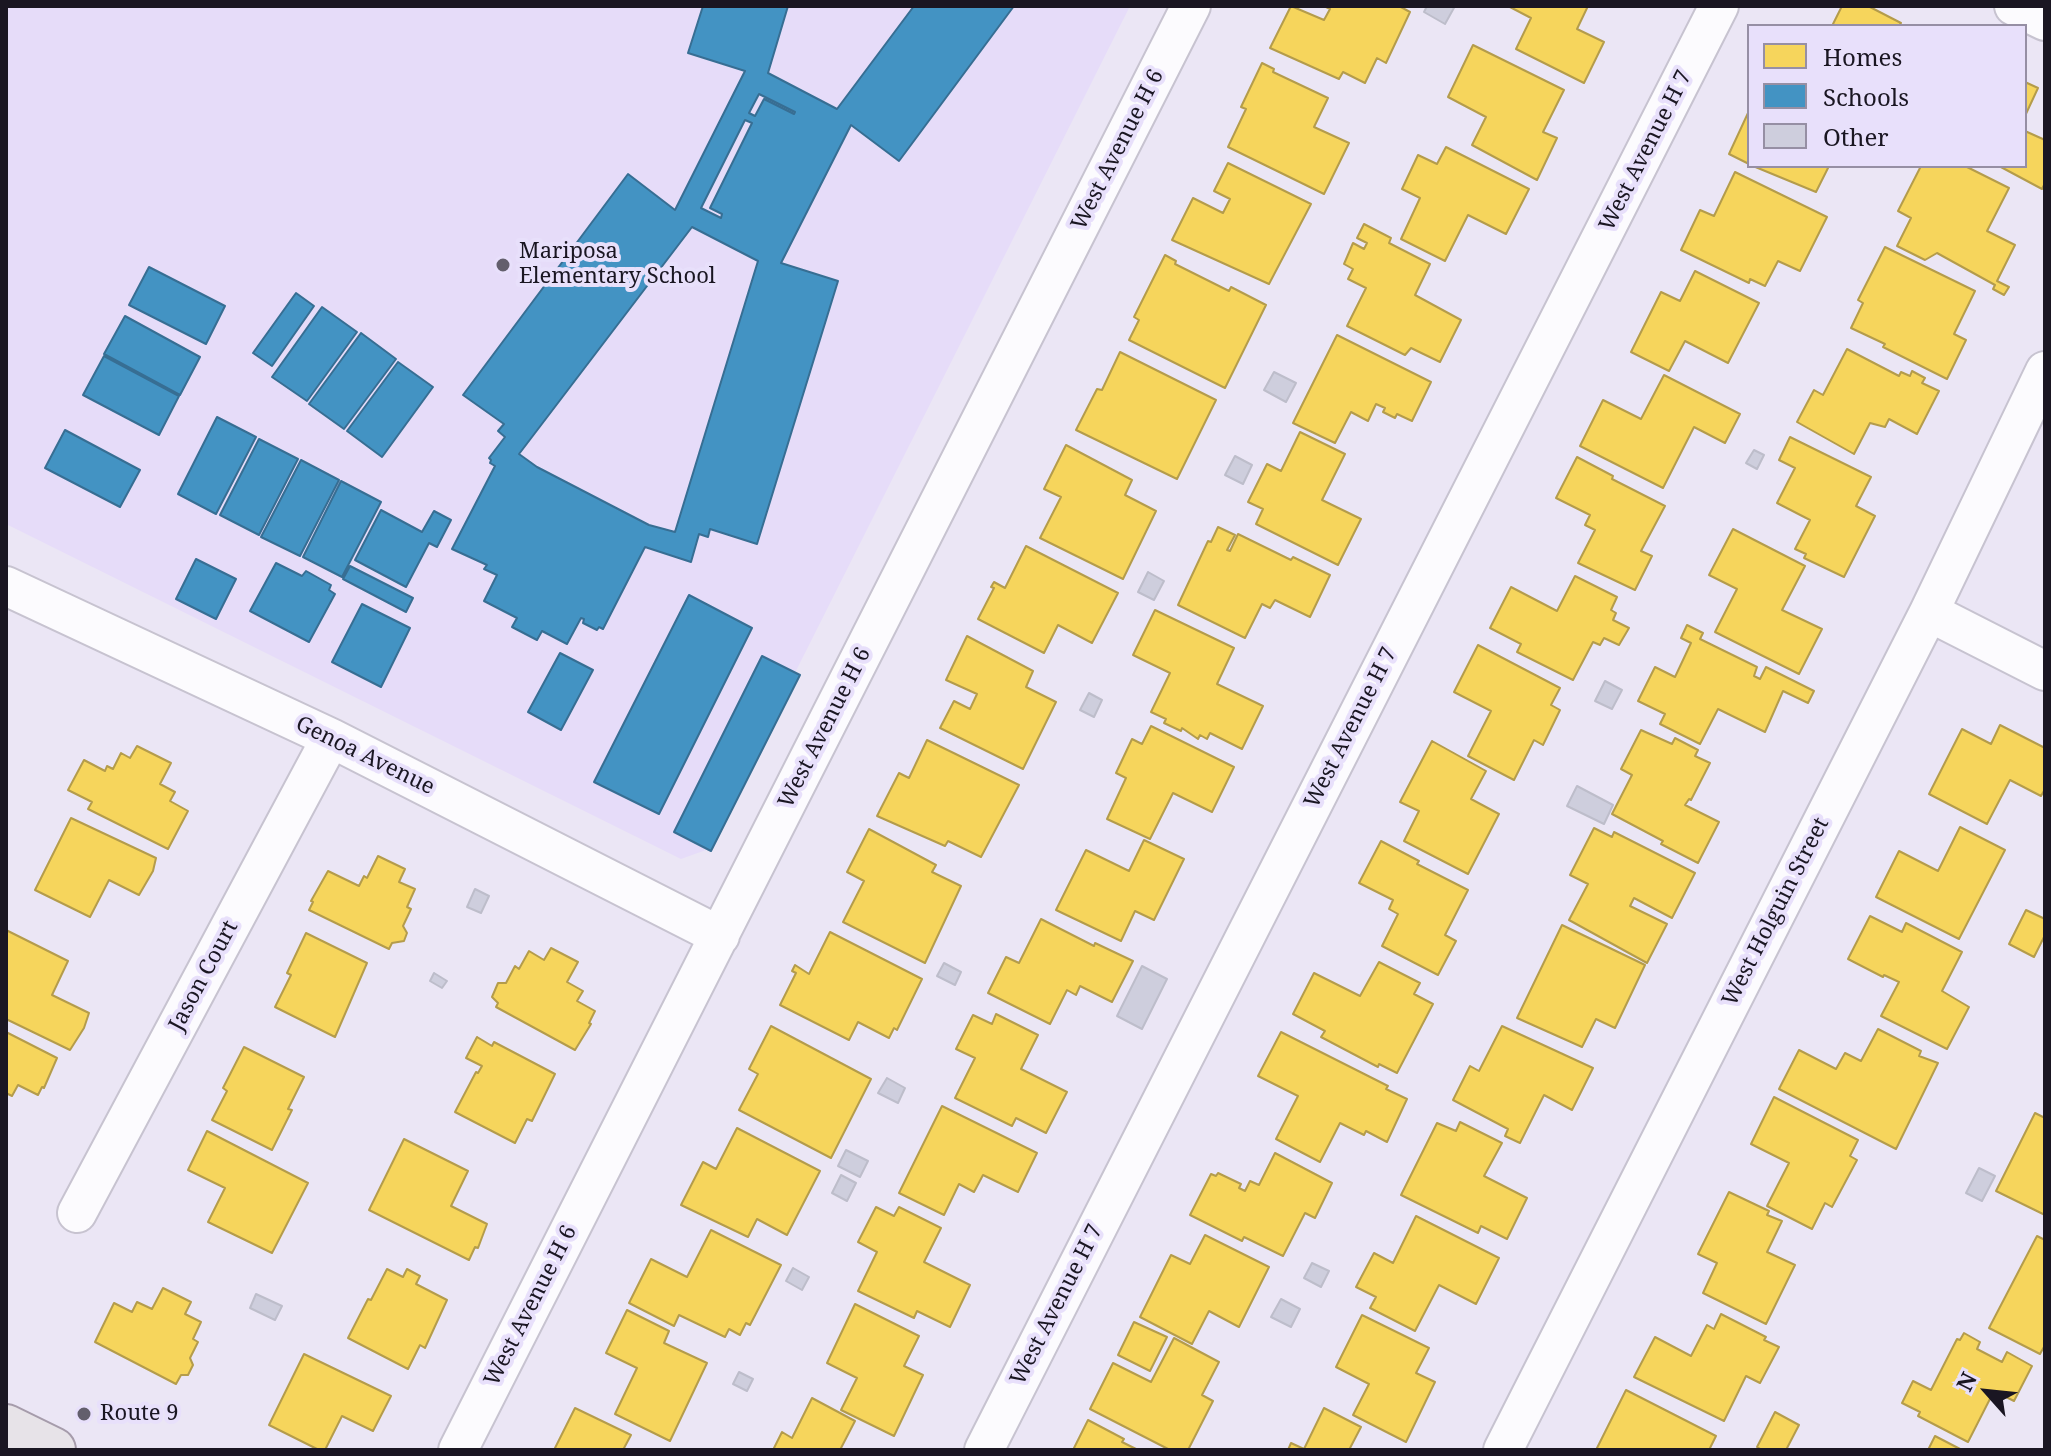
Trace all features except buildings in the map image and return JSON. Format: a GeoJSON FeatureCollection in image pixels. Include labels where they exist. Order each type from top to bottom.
{"type":"FeatureCollection","features":[{"type":"Feature","properties":{"kind":"main road"},"geometry":{"type":"LineString","coordinates":[[6,1427],[53,1450]]}},
{"type":"Feature","properties":{"kind":"street","name":"West Avenue H 6"},"geometry":{"type":"LineString","coordinates":[[458,1450],[1191,6]]}},
{"type":"Feature","properties":{"kind":"street","name":"West Avenue H 7"},"geometry":{"type":"LineString","coordinates":[[984,1450],[1719,6]]}},
{"type":"Feature","properties":{"kind":"street"},"geometry":{"type":"LineString","coordinates":[[2014,6],[2045,21]]}},
{"type":"Feature","properties":{"kind":"street","name":"West Holguin Street"},"geometry":{"type":"LineString","coordinates":[[1503,1450],[1929,612],[2045,371]]}},
{"type":"Feature","properties":{"kind":"street","name":"Genoa Avenue"},"geometry":{"type":"LineString","coordinates":[[6,586],[331,738],[720,936]]}},
{"type":"Feature","properties":{"kind":"street"},"geometry":{"type":"LineString","coordinates":[[1929,612],[2045,671]]}},
{"type":"Feature","properties":{"kind":"street","name":"Jason Court"},"geometry":{"type":"LineString","coordinates":[[77,1213],[331,738]]}},
{"type":"Feature","properties":{"kind":"shaded area","name":"Mariposa Elementary School"},"geometry":{"type":"Polygon","coordinates":[[[6,6],[1130,6],[706,850],[681,859],[6,524],[6,6]]]}},
{"type":"Feature","properties":{"kind":"place","name":"Mariposa Elementary School"},"geometry":{"type":"Point","coordinates":[503,265]}},
{"type":"Feature","properties":{"kind":"place","name":"Route 9"},"geometry":{"type":"Point","coordinates":[84,1414]}}]}
